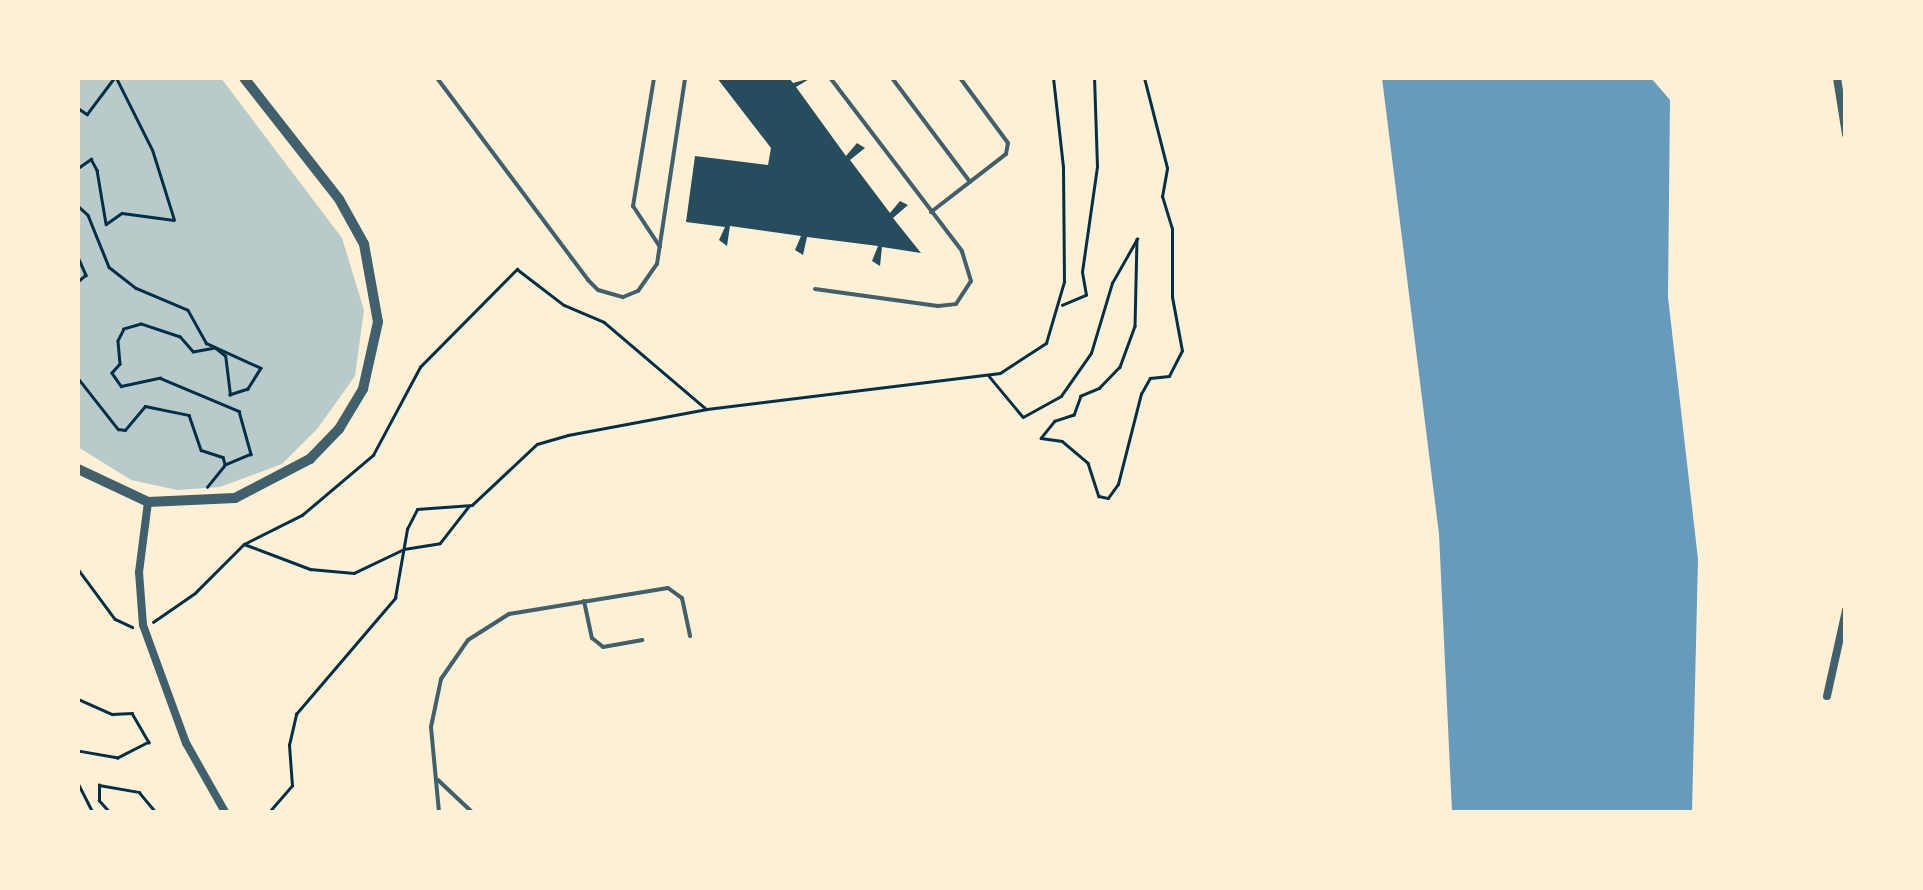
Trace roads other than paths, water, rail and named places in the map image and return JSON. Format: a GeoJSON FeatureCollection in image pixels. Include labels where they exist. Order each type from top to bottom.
{"type":"FeatureCollection","features":[{"type":"Feature","properties":{"kind":"street"},"geometry":{"type":"LineString","coordinates":[[78,469],[148,502],[204,502],[261,489],[319,451],[355,404],[378,329],[372,269],[352,220],[244,78]]}},
{"type":"Feature","properties":{"kind":"street"},"geometry":{"type":"LineString","coordinates":[[1838,78],[1846,134]]}},
{"type":"Feature","properties":{"kind":"street"},"geometry":{"type":"LineString","coordinates":[[148,502],[139,572],[143,625],[186,743],[225,812]]}},
{"type":"Feature","properties":{"kind":"street"},"geometry":{"type":"LineString","coordinates":[[1827,696],[1846,610]]}},
{"type":"Feature","properties":{"kind":"lane"},"geometry":{"type":"LineString","coordinates":[[436,78],[598,290],[623,297],[650,280],[660,247],[684,78]]}},
{"type":"Feature","properties":{"kind":"lane"},"geometry":{"type":"LineString","coordinates":[[654,78],[633,206],[660,247]]}},
{"type":"Feature","properties":{"kind":"lane"},"geometry":{"type":"LineString","coordinates":[[814,288],[956,304],[968,294],[970,266],[830,78]]}},
{"type":"Feature","properties":{"kind":"lane"},"geometry":{"type":"LineString","coordinates":[[892,78],[970,182]]}},
{"type":"Feature","properties":{"kind":"lane"},"geometry":{"type":"LineString","coordinates":[[931,212],[1006,154],[1008,143],[960,78]]}},
{"type":"Feature","properties":{"kind":"lane"},"geometry":{"type":"LineString","coordinates":[[439,812],[432,727],[441,679],[468,640],[509,614],[668,588],[682,598],[690,636]]}},
{"type":"Feature","properties":{"kind":"lane"},"geometry":{"type":"LineString","coordinates":[[584,602],[592,638],[603,648],[642,640]]}},
{"type":"Feature","properties":{"kind":"lane"},"geometry":{"type":"LineString","coordinates":[[438,780],[472,812]]}},
{"type":"Feature","properties":{"kind":"water"},"geometry":{"type":"Polygon","coordinates":[[[1382,78],[1651,78],[1670,100],[1668,297],[1698,559],[1692,812],[1452,812],[1439,534],[1382,78]]]}}]}
